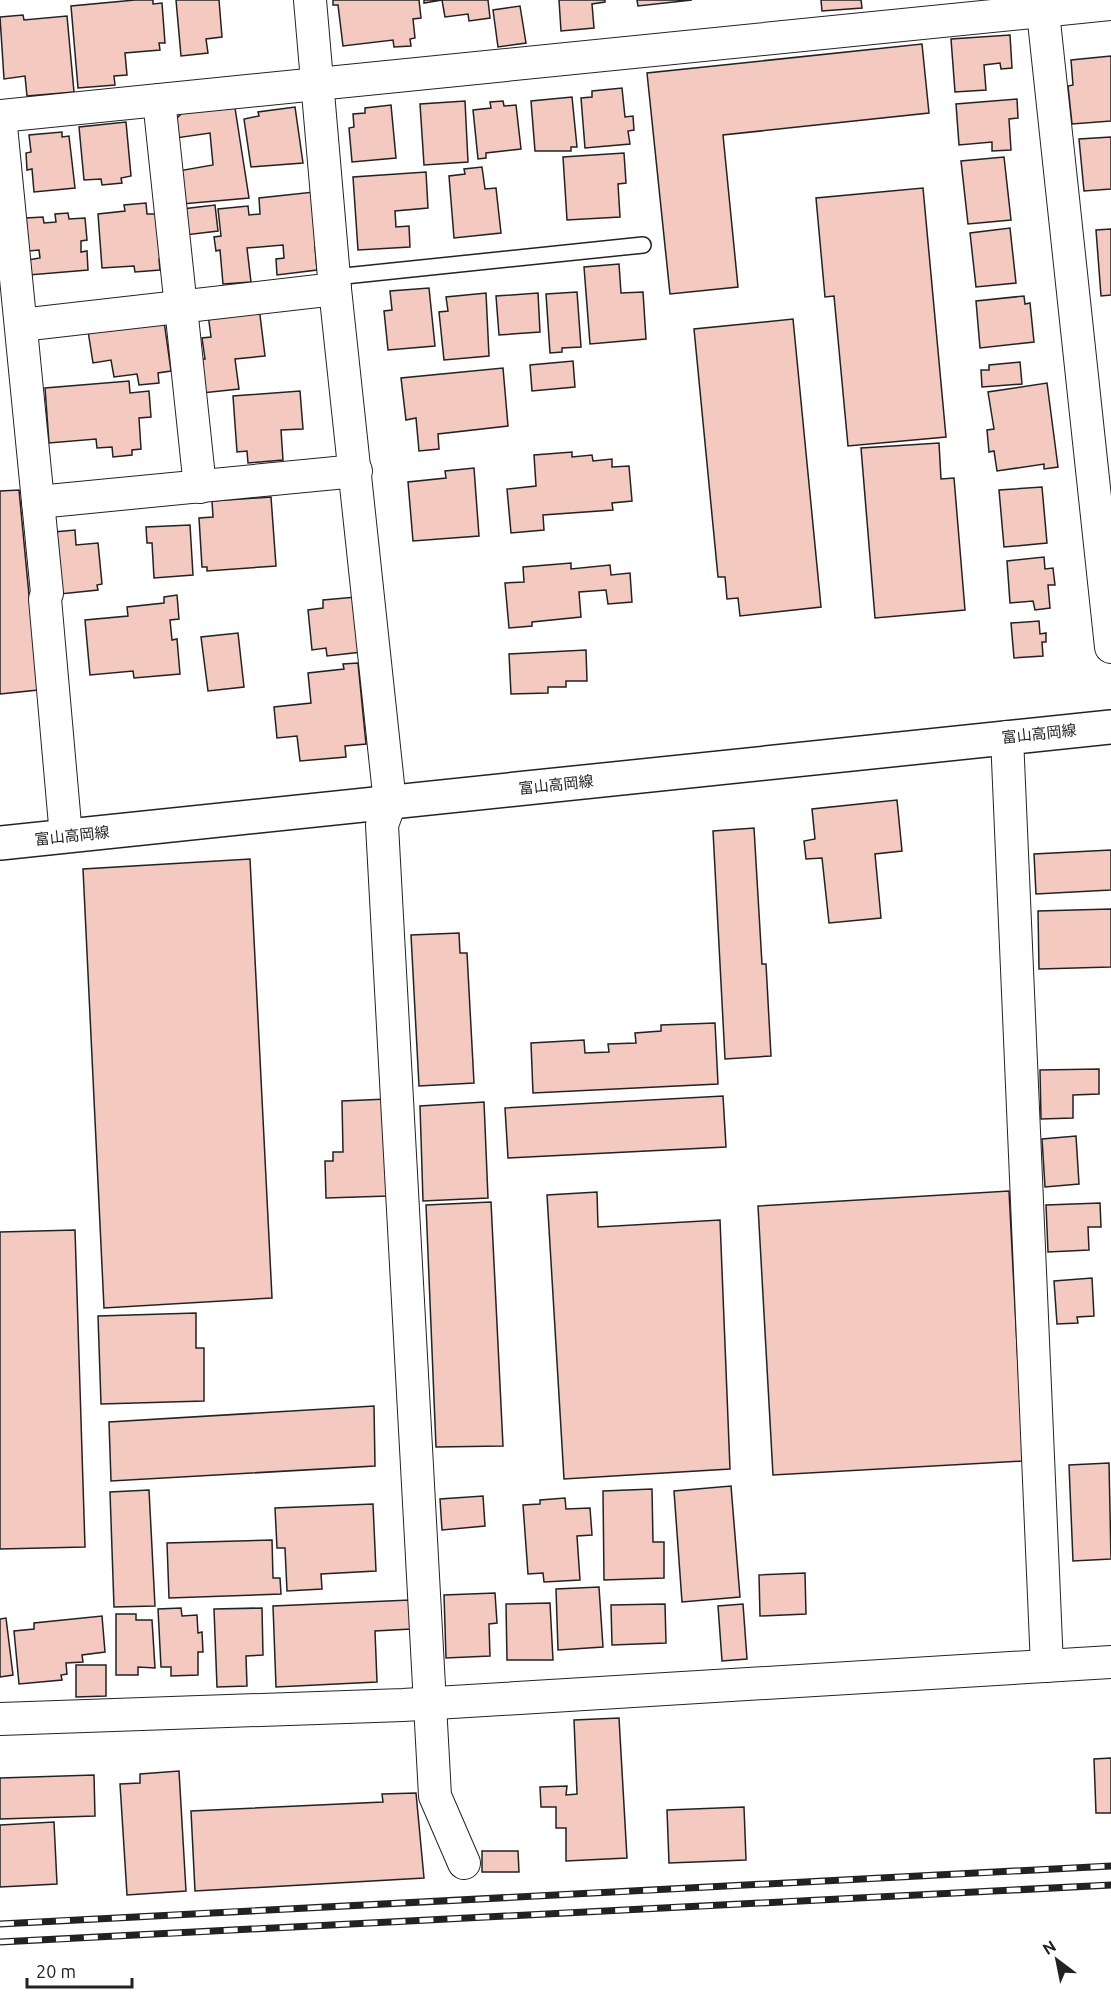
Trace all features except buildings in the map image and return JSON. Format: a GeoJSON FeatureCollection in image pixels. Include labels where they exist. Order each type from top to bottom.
{"type":"FeatureCollection","features":[{"type":"Feature","properties":{"kind":"main road","name":"富山高岡線"},"geometry":{"type":"LineString","coordinates":[[0,843],[1111,727]]}},
{"type":"Feature","properties":{"kind":"street"},"geometry":{"type":"LineString","coordinates":[[310,0],[335,283],[390,803],[382,825],[435,1796],[464,1863]]}},
{"type":"Feature","properties":{"kind":"street"},"geometry":{"type":"LineString","coordinates":[[66,836],[38,501],[0,116],[317,83],[925,11],[1043,12],[1111,4]]}},
{"type":"Feature","properties":{"kind":"street"},"geometry":{"type":"LineString","coordinates":[[1043,12],[1111,647]]}},
{"type":"Feature","properties":{"kind":"street"},"geometry":{"type":"LineString","coordinates":[[159,100],[200,486]]}},
{"type":"Feature","properties":{"kind":"street"},"geometry":{"type":"LineString","coordinates":[[21,325],[180,306],[335,283]]}},
{"type":"Feature","properties":{"kind":"street"},"geometry":{"type":"LineString","coordinates":[[38,501],[356,471]]}},
{"type":"Feature","properties":{"kind":"street"},"geometry":{"type":"LineString","coordinates":[[1008,737],[1047,1666]]}},
{"type":"Feature","properties":{"kind":"street"},"geometry":{"type":"LineString","coordinates":[[0,1719],[431,1703],[1111,1662]]}},
{"type":"Feature","properties":{"kind":"lane"},"geometry":{"type":"LineString","coordinates":[[335,283],[642,245]]}},
{"type":"Feature","properties":{"kind":"railway"},"geometry":{"type":"LineString","coordinates":[[0,1924],[1111,1866]]}},
{"type":"Feature","properties":{"kind":"railway"},"geometry":{"type":"LineString","coordinates":[[0,1942],[1111,1885]]}}]}
